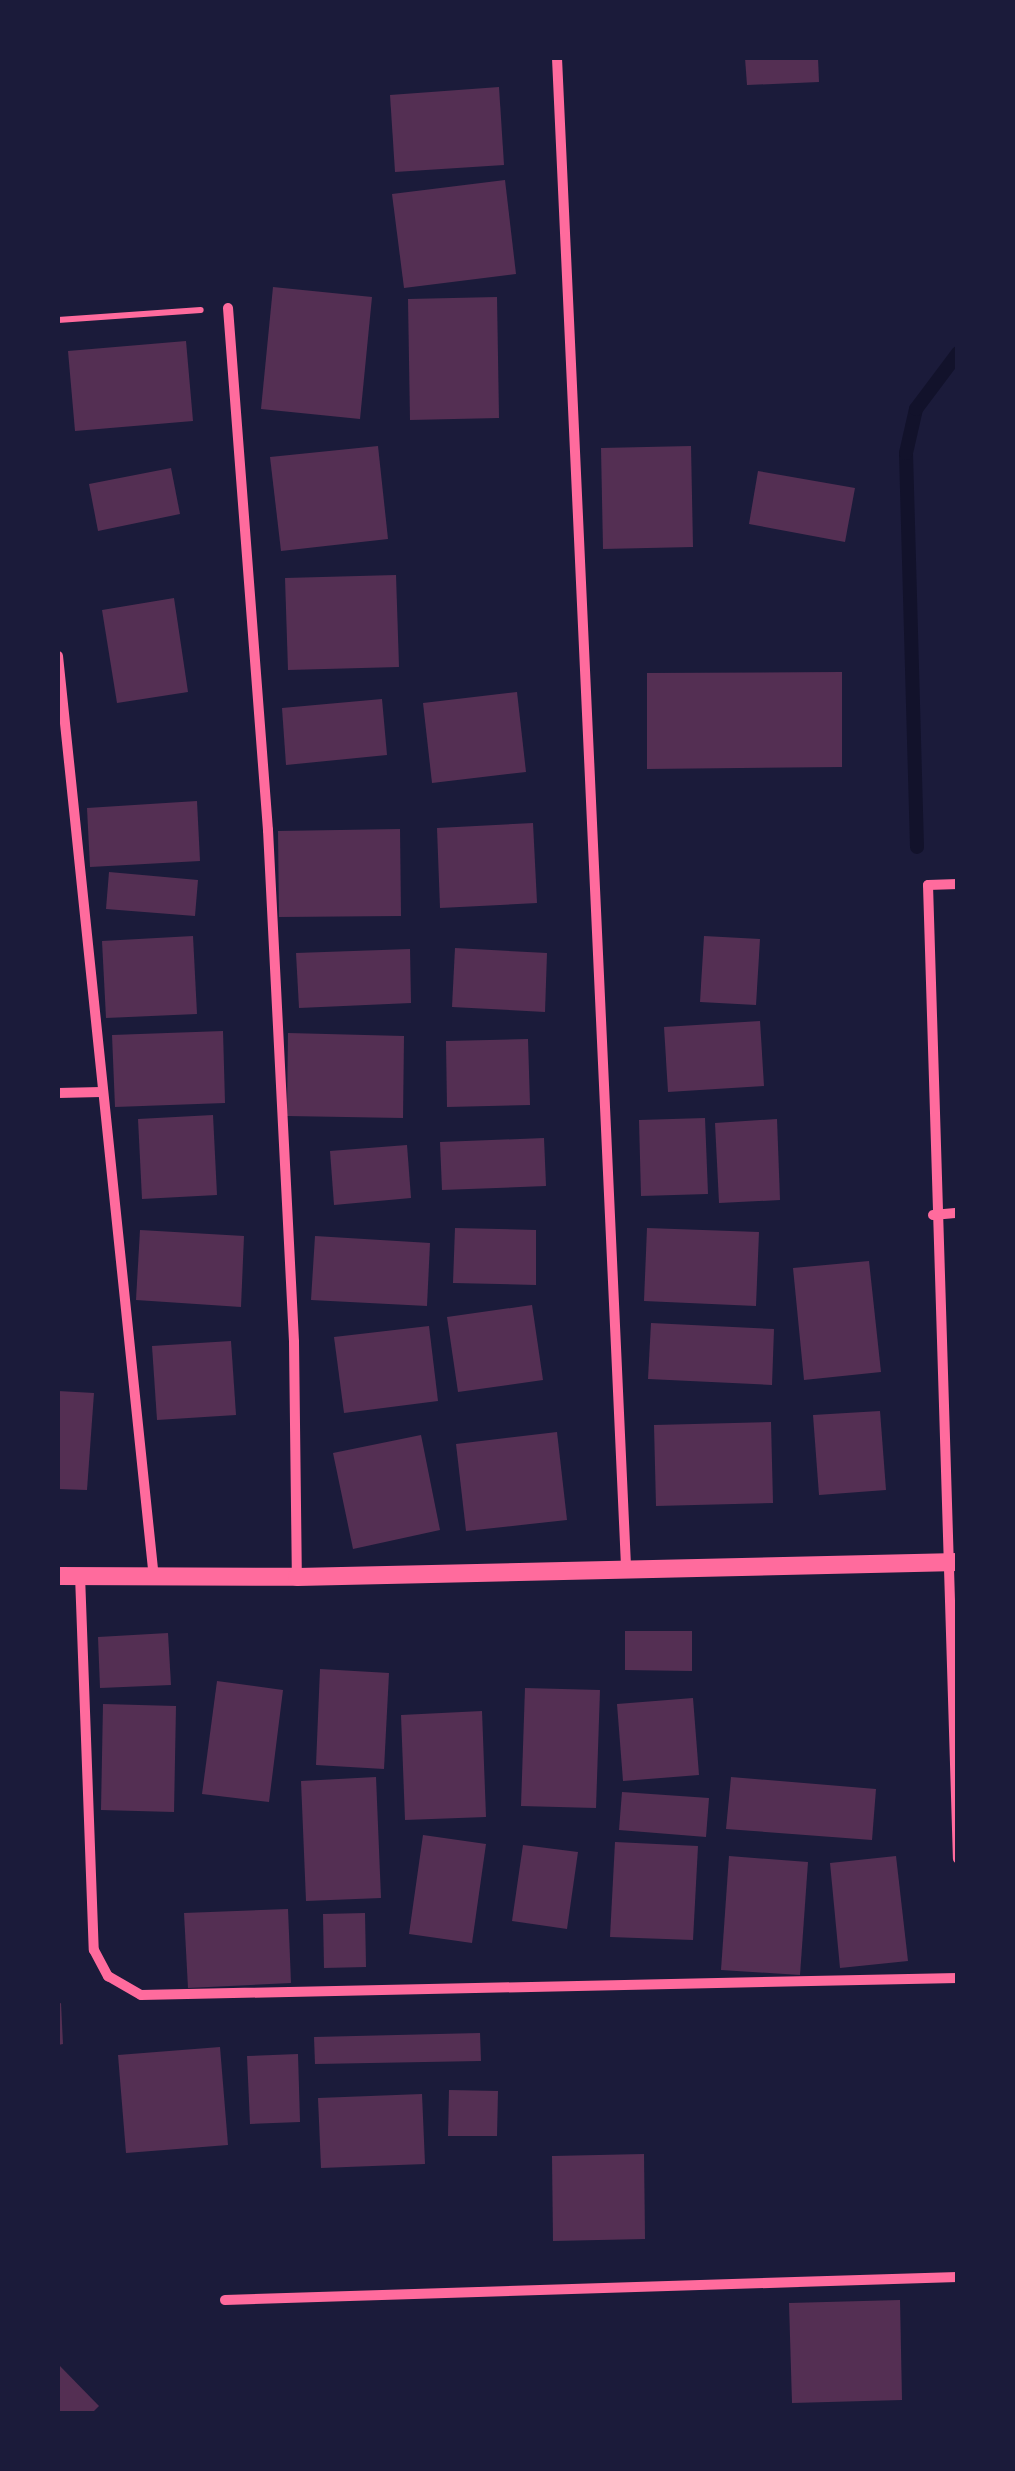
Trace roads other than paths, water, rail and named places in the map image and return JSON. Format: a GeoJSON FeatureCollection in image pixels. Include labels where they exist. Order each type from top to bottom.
{"type":"FeatureCollection","features":[{"type":"Feature","properties":{"kind":"street"},"geometry":{"type":"LineString","coordinates":[[557,58],[626,1567]]}},
{"type":"Feature","properties":{"kind":"street"},"geometry":{"type":"LineString","coordinates":[[228,308],[268,830],[294,1342],[297,1578]]}},
{"type":"Feature","properties":{"kind":"street"},"geometry":{"type":"LineString","coordinates":[[58,656],[154,1578]]}},
{"type":"Feature","properties":{"kind":"street"},"geometry":{"type":"LineString","coordinates":[[958,884],[928,885],[933,1215],[951,1562],[958,1860]]}},
{"type":"Feature","properties":{"kind":"street"},"geometry":{"type":"LineString","coordinates":[[58,1093],[101,1092]]}},
{"type":"Feature","properties":{"kind":"street"},"geometry":{"type":"LineString","coordinates":[[933,1215],[958,1213]]}},
{"type":"Feature","properties":{"kind":"street"},"geometry":{"type":"LineString","coordinates":[[58,1576],[297,1578],[951,1562]]}},
{"type":"Feature","properties":{"kind":"street"},"geometry":{"type":"LineString","coordinates":[[80,1575],[94,1950],[108,1976],[140,1995],[958,1978]]}},
{"type":"Feature","properties":{"kind":"street"},"geometry":{"type":"LineString","coordinates":[[225,2300],[958,2277]]}},
{"type":"Feature","properties":{"kind":"waterway"},"geometry":{"type":"LineString","coordinates":[[917,847],[906,453],[916,409],[958,353]]}}]}
